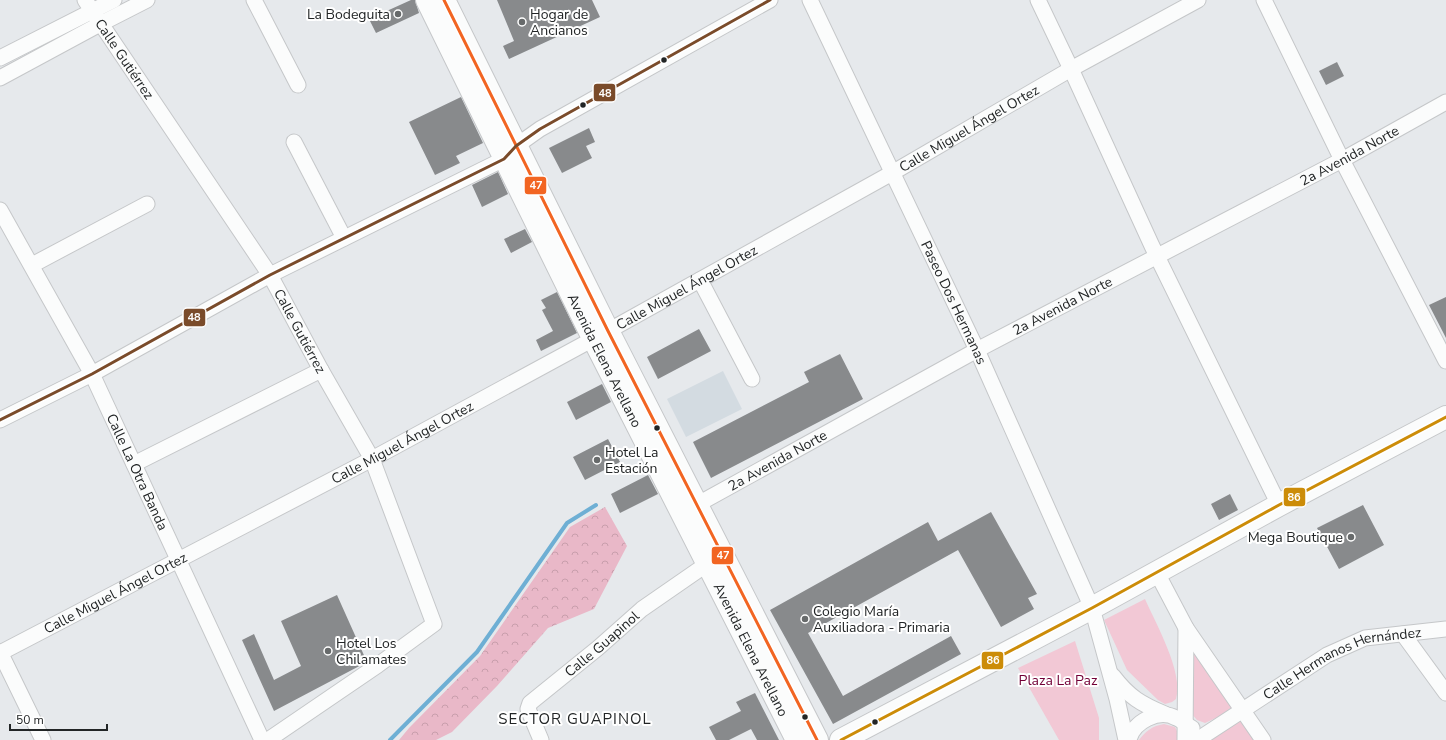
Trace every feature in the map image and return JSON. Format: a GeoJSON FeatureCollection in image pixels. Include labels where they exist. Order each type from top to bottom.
{"type":"FeatureCollection","features":[{"type":"Feature","properties":{"kind":"highway","name":"Avenida Elena Arellano"},"geometry":{"type":"LineString","coordinates":[[439,7],[600,334],[738,605],[817,740]]}},
{"type":"Feature","properties":{"kind":"highway"},"geometry":{"type":"LineString","coordinates":[[840,740],[1092,608],[1279,505],[1446,417]]}},
{"type":"Feature","properties":{"kind":"highway","name":"Avenida Elena Arellano"},"geometry":{"type":"LineString","coordinates":[[689,509],[707,564],[738,605],[797,740]]}},
{"type":"Feature","properties":{"kind":"street"},"geometry":{"type":"LineString","coordinates":[[0,58],[89,6],[114,0]]}},
{"type":"Feature","properties":{"kind":"street"},"geometry":{"type":"LineString","coordinates":[[0,78],[148,0]]}},
{"type":"Feature","properties":{"kind":"street"},"geometry":{"type":"LineString","coordinates":[[254,0],[298,85]]}},
{"type":"Feature","properties":{"kind":"street"},"geometry":{"type":"LineString","coordinates":[[0,420],[92,374],[270,275],[510,152],[540,129],[770,0]]}},
{"type":"Feature","properties":{"kind":"street","name":"Paseo Dos Hermanas"},"geometry":{"type":"LineString","coordinates":[[810,0],[977,350],[1092,608],[1117,699],[1126,740]]}},
{"type":"Feature","properties":{"kind":"street"},"geometry":{"type":"LineString","coordinates":[[1038,0],[1157,258],[1279,505]]}},
{"type":"Feature","properties":{"kind":"street","name":"Calle Miguel Ángel Ortez"},"geometry":{"type":"LineString","coordinates":[[0,653],[372,459],[892,174],[1071,69],[1198,0]]}},
{"type":"Feature","properties":{"kind":"street"},"geometry":{"type":"LineString","coordinates":[[1264,0],[1342,160],[1446,361]]}},
{"type":"Feature","properties":{"kind":"street","name":"Calle Gutiérrez"},"geometry":{"type":"LineString","coordinates":[[89,6],[270,275],[321,370],[372,459],[434,624],[378,665],[268,740]]}},
{"type":"Feature","properties":{"kind":"street","name":"2a Avenida Norte"},"geometry":{"type":"LineString","coordinates":[[689,509],[977,350],[1157,258],[1342,160],[1446,102]]}},
{"type":"Feature","properties":{"kind":"street"},"geometry":{"type":"LineString","coordinates":[[294,142],[344,238]]}},
{"type":"Feature","properties":{"kind":"street"},"geometry":{"type":"LineString","coordinates":[[32,265],[147,204]]}},
{"type":"Feature","properties":{"kind":"street","name":"Calle La Otra Banda"},"geometry":{"type":"LineString","coordinates":[[3,215],[92,374],[262,740]]}},
{"type":"Feature","properties":{"kind":"street"},"geometry":{"type":"LineString","coordinates":[[700,280],[752,379]]}},
{"type":"Feature","properties":{"kind":"street"},"geometry":{"type":"LineString","coordinates":[[134,464],[321,370]]}},
{"type":"Feature","properties":{"kind":"street","name":"Calle Guapinol"},"geometry":{"type":"LineString","coordinates":[[541,740],[528,708],[530,703],[598,648],[642,609],[707,564]]}},
{"type":"Feature","properties":{"kind":"street"},"geometry":{"type":"LineString","coordinates":[[1157,572],[1186,628],[1263,740]]}},
{"type":"Feature","properties":{"kind":"street"},"geometry":{"type":"LineString","coordinates":[[1185,740],[1186,628]]}},
{"type":"Feature","properties":{"kind":"street","name":"Calle Hermanos Hernández"},"geometry":{"type":"LineString","coordinates":[[1197,740],[1326,655],[1365,638],[1446,629]]}},
{"type":"Feature","properties":{"kind":"street"},"geometry":{"type":"LineString","coordinates":[[1402,634],[1446,693]]}},
{"type":"Feature","properties":{"kind":"street"},"geometry":{"type":"LineString","coordinates":[[0,653],[43,740]]}},
{"type":"Feature","properties":{"kind":"street"},"geometry":{"type":"LineString","coordinates":[[1110,672],[1124,691],[1138,702],[1165,714],[1176,717],[1190,728],[1201,731],[1210,731]]}},
{"type":"Feature","properties":{"kind":"street"},"geometry":{"type":"LineString","coordinates":[[1129,740],[1138,724],[1152,717],[1165,714]]}},
{"type":"Feature","properties":{"kind":"shaded area"},"geometry":{"type":"Polygon","coordinates":[[[723,371],[742,409],[686,437],[667,399],[723,371]]]}},
{"type":"Feature","properties":{"kind":"green space"},"geometry":{"type":"Polygon","coordinates":[[[605,507],[627,546],[594,609],[548,628],[497,686],[452,732],[436,740],[399,740],[480,656],[570,527],[605,507]]]}},
{"type":"Feature","properties":{"kind":"green space","name":"Plaza La Paz"},"geometry":{"type":"Polygon","coordinates":[[[1145,599],[1168,649],[1176,676],[1176,699],[1165,704],[1158,700],[1127,670],[1104,620],[1145,599]]]}},
{"type":"Feature","properties":{"kind":"green space","name":"Plaza La Paz"},"geometry":{"type":"Polygon","coordinates":[[[1075,641],[1099,718],[1099,740],[1059,740],[1018,668],[1075,641]]]}},
{"type":"Feature","properties":{"kind":"green space"},"geometry":{"type":"Polygon","coordinates":[[[1193,652],[1232,707],[1218,717],[1205,723],[1197,720],[1191,713],[1193,652]]]}},
{"type":"Feature","properties":{"kind":"green space"},"geometry":{"type":"Polygon","coordinates":[[[1239,717],[1260,740],[1206,740],[1239,717]]]}},
{"type":"Feature","properties":{"kind":"green space"},"geometry":{"type":"Polygon","coordinates":[[[1164,724],[1175,727],[1178,733],[1177,740],[1139,740],[1150,729],[1164,724]]]}},
{"type":"Feature","properties":{"kind":"building","name":"La Bodeguita"},"geometry":{"type":"Polygon","coordinates":[[[411,0],[415,0],[419,13],[376,33],[369,19],[411,0]]]}},
{"type":"Feature","properties":{"kind":"building"},"geometry":{"type":"Polygon","coordinates":[[[497,0],[592,0],[600,17],[509,59],[503,46],[514,41],[497,0]]]}},
{"type":"Feature","properties":{"kind":"building"},"geometry":{"type":"Polygon","coordinates":[[[1337,62],[1344,76],[1326,85],[1319,71],[1337,62]]]}},
{"type":"Feature","properties":{"kind":"building"},"geometry":{"type":"Polygon","coordinates":[[[461,97],[483,143],[456,156],[460,163],[435,175],[409,122],[461,97]]]}},
{"type":"Feature","properties":{"kind":"building"},"geometry":{"type":"Polygon","coordinates":[[[589,128],[595,142],[586,146],[592,158],[562,173],[549,148],[589,128]]]}},
{"type":"Feature","properties":{"kind":"building"},"geometry":{"type":"Polygon","coordinates":[[[498,172],[508,194],[482,207],[472,185],[498,172]]]}},
{"type":"Feature","properties":{"kind":"building"},"geometry":{"type":"Polygon","coordinates":[[[525,229],[532,242],[511,253],[504,239],[525,229]]]}},
{"type":"Feature","properties":{"kind":"building"},"geometry":{"type":"Polygon","coordinates":[[[557,292],[577,333],[541,351],[536,340],[553,331],[542,310],[546,308],[541,300],[557,292]]]}},
{"type":"Feature","properties":{"kind":"building"},"geometry":{"type":"Polygon","coordinates":[[[1446,297],[1446,338],[1429,305],[1446,297]]]}},
{"type":"Feature","properties":{"kind":"building"},"geometry":{"type":"Polygon","coordinates":[[[699,329],[711,351],[658,379],[647,357],[699,329]]]}},
{"type":"Feature","properties":{"kind":"building"},"geometry":{"type":"Polygon","coordinates":[[[840,354],[863,399],[711,478],[693,442],[809,382],[804,372],[840,354]]]}},
{"type":"Feature","properties":{"kind":"building"},"geometry":{"type":"Polygon","coordinates":[[[602,384],[611,402],[576,420],[567,402],[602,384]]]}},
{"type":"Feature","properties":{"kind":"building","name":"Hotel La Estación"},"geometry":{"type":"Polygon","coordinates":[[[608,439],[620,462],[585,480],[573,457],[608,439]]]}},
{"type":"Feature","properties":{"kind":"building"},"geometry":{"type":"Polygon","coordinates":[[[648,475],[658,494],[620,513],[611,494],[648,475]]]}},
{"type":"Feature","properties":{"kind":"building"},"geometry":{"type":"Polygon","coordinates":[[[1230,494],[1238,510],[1219,520],[1211,504],[1230,494]]]}},
{"type":"Feature","properties":{"kind":"building","name":"Mega Boutique"},"geometry":{"type":"Polygon","coordinates":[[[1363,505],[1384,545],[1339,569],[1317,528],[1363,505]]]}},
{"type":"Feature","properties":{"kind":"building","name":"Colegio María Auxiliadora - Primaria"},"geometry":{"type":"Polygon","coordinates":[[[991,512],[1037,594],[1028,598],[1034,609],[1001,627],[958,550],[808,633],[843,696],[951,636],[961,654],[833,724],[770,610],[928,522],[938,541],[991,512]]]}},
{"type":"Feature","properties":{"kind":"building","name":"Hotel Los Chilamates"},"geometry":{"type":"Polygon","coordinates":[[[337,595],[367,662],[274,711],[242,640],[254,634],[274,680],[301,666],[281,621],[337,595]]]}},
{"type":"Feature","properties":{"kind":"building"},"geometry":{"type":"Polygon","coordinates":[[[755,693],[779,740],[757,740],[751,729],[729,740],[716,740],[709,727],[741,711],[736,702],[755,693]]]}},
{"type":"Feature","properties":{"kind":"waterway"},"geometry":{"type":"LineString","coordinates":[[390,740],[477,652],[567,523],[596,505]]}},
{"type":"Feature","properties":{"kind":"transit line","name":"47"},"geometry":{"type":"LineString","coordinates":[[444,0],[608,331],[817,740]]}},
{"type":"Feature","properties":{"kind":"transit line","name":"48"},"geometry":{"type":"LineString","coordinates":[[0,420],[92,374],[270,275],[504,159],[516,146],[540,129],[770,0]]}},
{"type":"Feature","properties":{"kind":"transit line","name":"86"},"geometry":{"type":"LineString","coordinates":[[841,740],[1092,608],[1279,505],[1446,417]]}},
{"type":"Feature","properties":{"kind":"place","name":"La Bodeguita"},"geometry":{"type":"Point","coordinates":[398,14]}},
{"type":"Feature","properties":{"kind":"place","name":"Hogar de Ancianos"},"geometry":{"type":"Point","coordinates":[522,22]}},
{"type":"Feature","properties":{"kind":"place","name":"Hotel La Estación"},"geometry":{"type":"Point","coordinates":[597,460]}},
{"type":"Feature","properties":{"kind":"place","name":"Mega Boutique"},"geometry":{"type":"Point","coordinates":[1351,537]}},
{"type":"Feature","properties":{"kind":"place","name":"Colegio María Auxiliadora - Primaria"},"geometry":{"type":"Point","coordinates":[805,619]}},
{"type":"Feature","properties":{"kind":"place","name":"Hotel Los Chilamates"},"geometry":{"type":"Point","coordinates":[328,651]}},
{"type":"Feature","properties":{"kind":"district","name":"SECTOR GUAPINOL"},"geometry":{"type":"Point","coordinates":[575,719]}}]}
